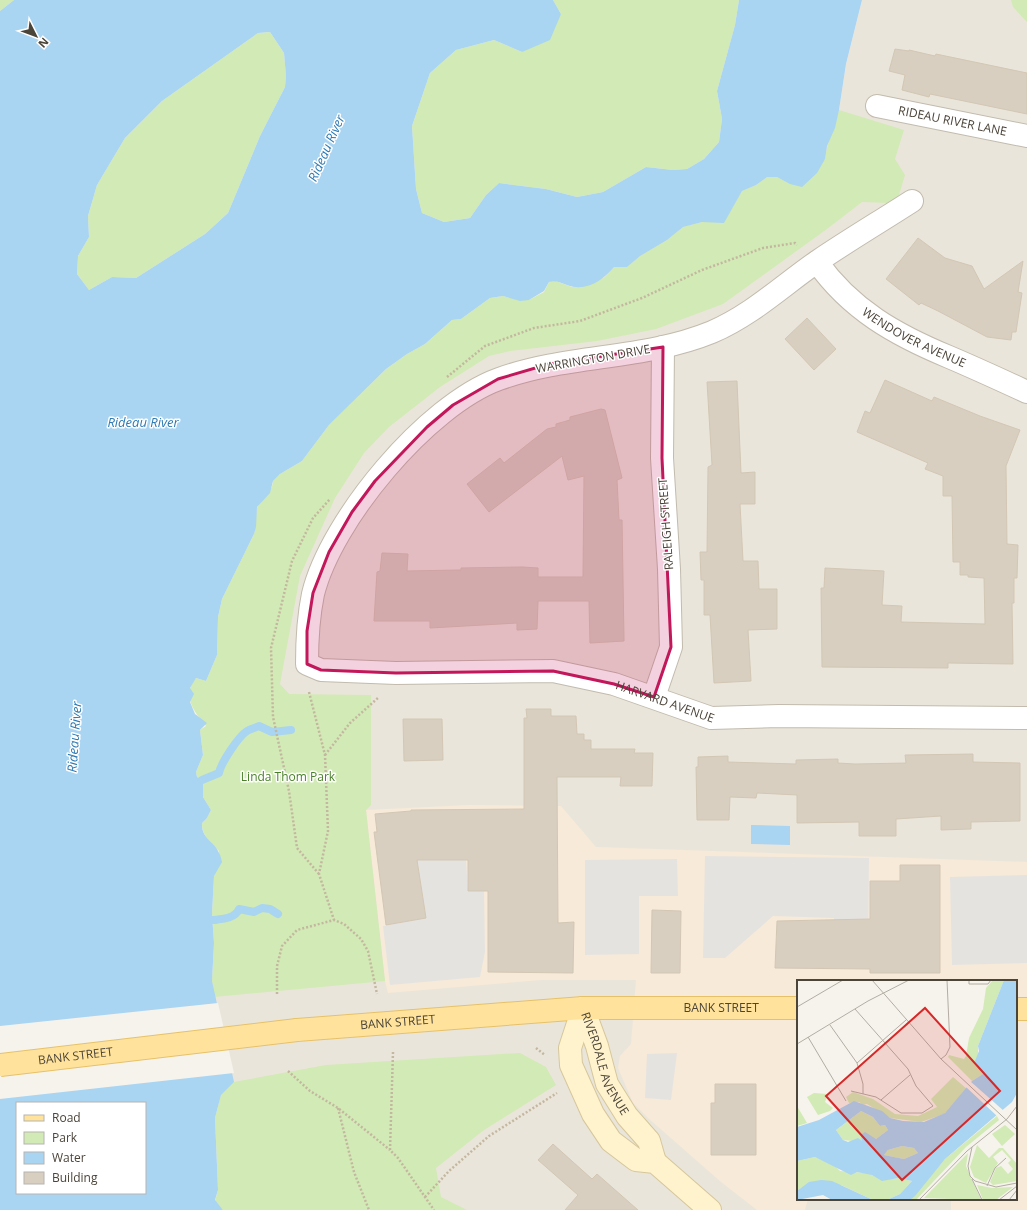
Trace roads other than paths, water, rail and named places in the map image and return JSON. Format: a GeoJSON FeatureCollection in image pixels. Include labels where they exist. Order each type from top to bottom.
{"type":"FeatureCollection","features":[{"type":"Feature","properties":{"kind":"main road","name":"BANK STREET"},"geometry":{"type":"LineString","coordinates":[[0,1065],[297,1030],[583,1008],[797,1008]]}},
{"type":"Feature","properties":{"kind":"street","name":"RIDEAU RIVER LANE"},"geometry":{"type":"LineString","coordinates":[[877,106],[1027,136]]}},
{"type":"Feature","properties":{"kind":"street","name":"WARRINGTON DRIVE"},"geometry":{"type":"LineString","coordinates":[[307,664],[307,631],[313,594],[329,552],[352,512],[375,481],[427,427],[453,405],[498,379],[549,364],[663,348],[712,332],[742,318],[817,262],[912,201]]}},
{"type":"Feature","properties":{"kind":"street","name":"WENDOVER AVENUE"},"geometry":{"type":"LineString","coordinates":[[817,262],[831,280],[874,319],[883,325],[911,341],[1027,392]]}},
{"type":"Feature","properties":{"kind":"street","name":"RALEIGH STREET"},"geometry":{"type":"LineString","coordinates":[[654,697],[671,648],[669,569],[662,458],[663,348]]}},
{"type":"Feature","properties":{"kind":"street","name":"HARVARD AVENUE"},"geometry":{"type":"LineString","coordinates":[[307,664],[320,670],[396,673],[553,671],[614,684],[711,718],[779,716],[1027,718]]}},
{"type":"Feature","properties":{"kind":"street","name":"RIVERDALE AVENUE"},"geometry":{"type":"LineString","coordinates":[[583,1008],[597,1046],[607,1084],[627,1116],[649,1141],[655,1162],[636,1160],[611,1141],[593,1114],[577,1080],[571,1065],[570,1048],[583,1008]]}},
{"type":"Feature","properties":{"kind":"street"},"geometry":{"type":"LineString","coordinates":[[655,1162],[710,1210]]}},
{"type":"Feature","properties":{"kind":"water","name":"Rideau River"},"geometry":{"type":"Polygon","coordinates":[[[14,0],[553,0],[561,14],[550,40],[522,52],[494,40],[456,50],[430,73],[412,126],[416,189],[422,213],[444,222],[470,218],[486,195],[499,183],[546,189],[577,197],[603,192],[646,167],[673,170],[687,169],[704,159],[719,142],[722,119],[717,91],[735,25],[739,0],[862,0],[846,64],[835,128],[827,146],[825,159],[817,173],[802,187],[790,184],[777,177],[767,177],[756,185],[742,191],[724,223],[702,222],[683,227],[667,240],[640,256],[627,267],[614,267],[604,277],[593,284],[574,287],[551,281],[544,291],[529,300],[520,301],[503,296],[490,298],[461,319],[452,320],[425,344],[407,354],[386,369],[329,425],[302,461],[280,474],[273,481],[270,493],[257,507],[256,527],[254,534],[222,599],[218,617],[217,655],[206,681],[196,678],[190,688],[194,694],[190,702],[195,714],[207,723],[200,730],[203,755],[196,772],[197,777],[203,781],[203,797],[211,810],[207,818],[202,823],[202,828],[206,837],[217,849],[222,862],[214,876],[212,914],[214,943],[212,981],[234,1082],[221,1095],[215,1118],[218,1190],[215,1200],[223,1210],[0,1210],[0,11],[14,0]],[[270,32],[258,33],[162,101],[125,138],[97,185],[88,216],[89,237],[78,256],[77,274],[89,290],[112,277],[136,278],[205,234],[228,213],[260,136],[285,87],[286,76],[284,53],[270,32]]]}},
{"type":"Feature","properties":{"kind":"water"},"geometry":{"type":"Polygon","coordinates":[[[751,825],[790,826],[790,845],[751,844],[751,825]]]}},
{"type":"Feature","properties":{"kind":"waterway"},"geometry":{"type":"LineString","coordinates":[[202,780],[219,773],[230,750],[248,730],[259,726],[272,732],[291,730]]}},
{"type":"Feature","properties":{"kind":"waterway"},"geometry":{"type":"LineString","coordinates":[[213,920],[231,917],[239,909],[254,912],[262,908],[270,909],[278,914]]}},
{"type":"Feature","properties":{"kind":"park label","name":"Linda Thom Park"},"geometry":{"type":"Point","coordinates":[288,777]}}]}
